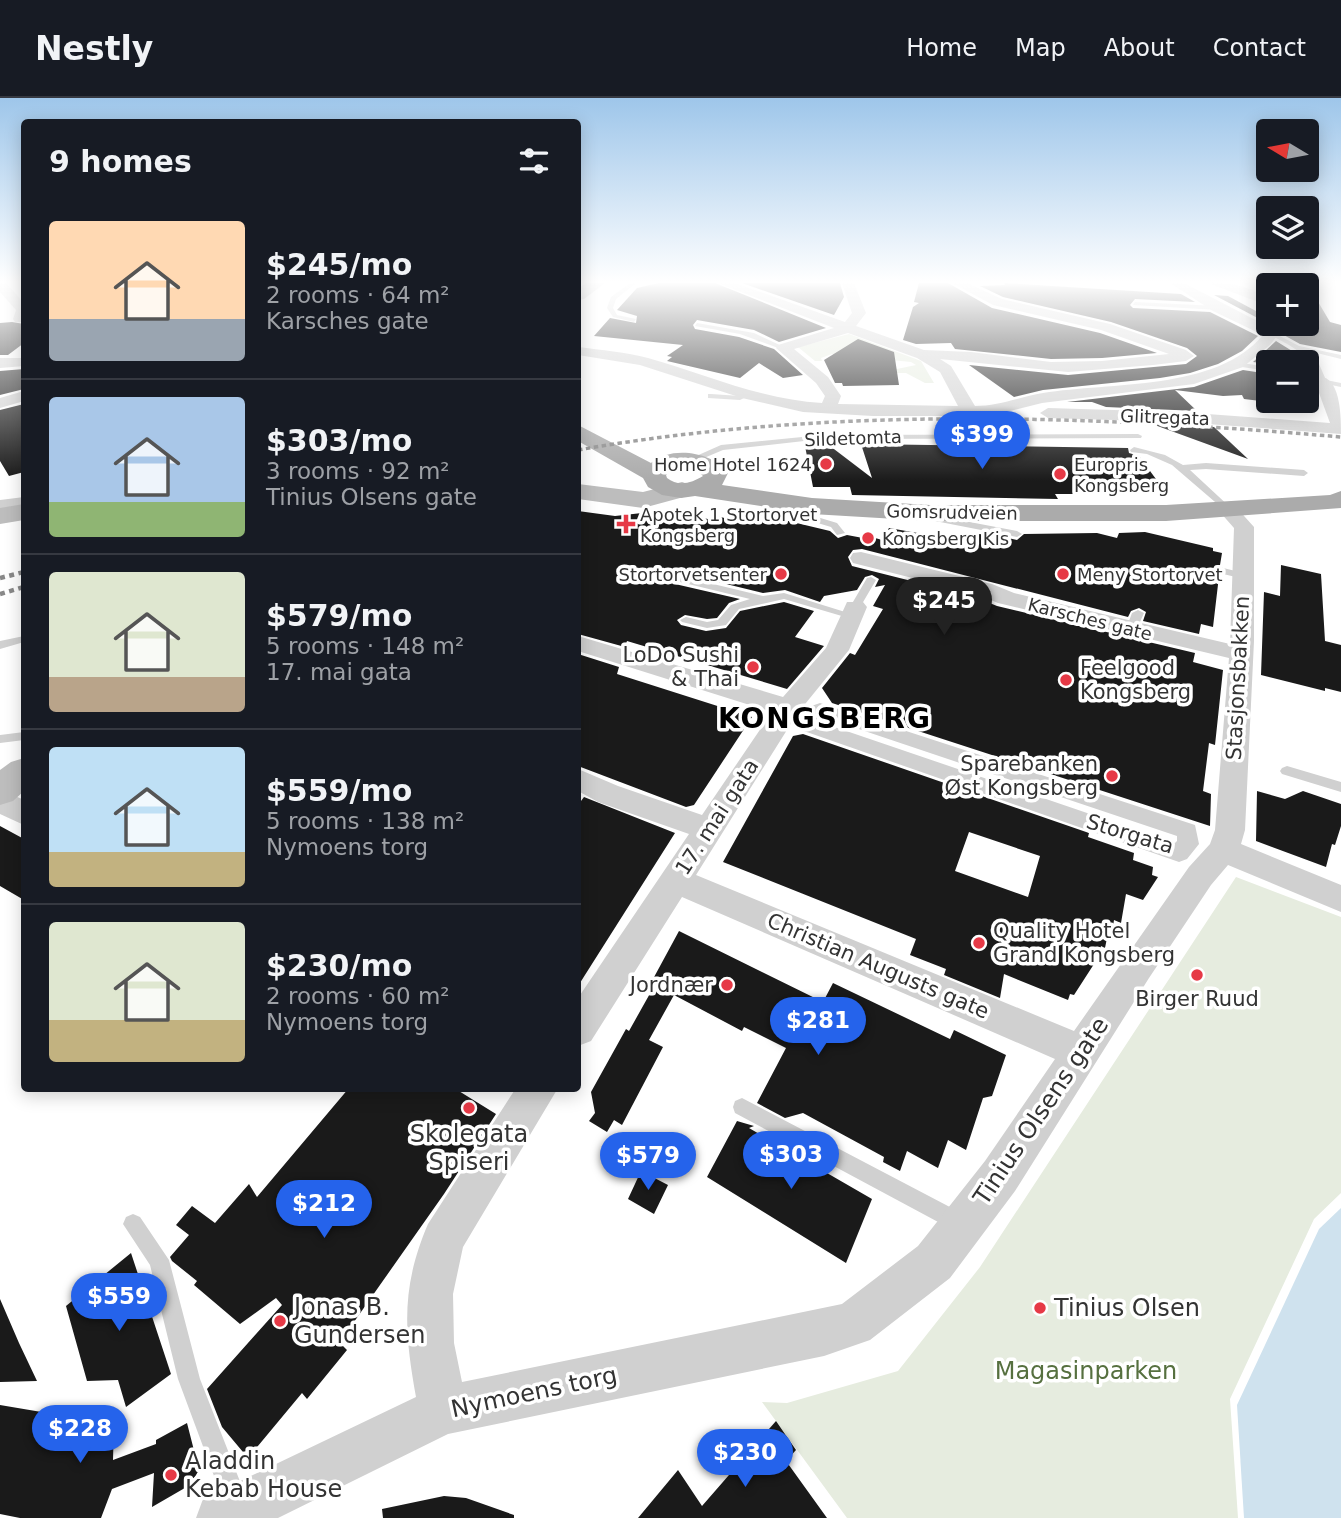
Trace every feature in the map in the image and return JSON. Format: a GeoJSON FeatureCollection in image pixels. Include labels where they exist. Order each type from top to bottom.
{"type":"FeatureCollection","features":[{"type":"Feature","properties":{"kind":"main road","name":"Gomsrudveien"},"geometry":{"type":"LineString","coordinates":[[581,434],[654,477],[662,486],[784,502],[892,511],[1120,511],[1138,514],[1223,506],[1335,502],[1341,499]]}},
{"type":"Feature","properties":{"kind":"main road","name":"Gomsrudveien"},"geometry":{"type":"LineString","coordinates":[[609,450],[698,465],[749,490],[784,502]]}},
{"type":"Feature","properties":{"kind":"main road"},"geometry":{"type":"LineString","coordinates":[[581,492],[643,500],[712,483],[698,465],[658,467],[645,487],[619,497]]}},
{"type":"Feature","properties":{"kind":"main road"},"geometry":{"type":"LineString","coordinates":[[0,516],[21,512]]}},
{"type":"Feature","properties":{"kind":"main road"},"geometry":{"type":"LineString","coordinates":[[0,791],[21,774]]}},
{"type":"Feature","properties":{"kind":"street"},"geometry":{"type":"LineString","coordinates":[[785,349],[827,385],[833,396],[827,410]]}},
{"type":"Feature","properties":{"kind":"street"},"geometry":{"type":"LineString","coordinates":[[906,349],[946,369],[970,411]]}},
{"type":"Feature","properties":{"kind":"street"},"geometry":{"type":"LineString","coordinates":[[1167,349],[1233,366]]}},
{"type":"Feature","properties":{"kind":"street"},"geometry":{"type":"LineString","coordinates":[[581,352],[642,361],[781,404],[827,410],[989,411],[1042,398],[1173,385],[1233,366],[1252,349]]}},
{"type":"Feature","properties":{"kind":"street"},"geometry":{"type":"LineString","coordinates":[[922,355],[950,353],[1048,367],[1186,356]]}},
{"type":"Feature","properties":{"kind":"street"},"geometry":{"type":"LineString","coordinates":[[0,363],[21,362]]}},
{"type":"Feature","properties":{"kind":"street"},"geometry":{"type":"LineString","coordinates":[[1319,386],[1334,407],[1340,429]]}},
{"type":"Feature","properties":{"kind":"street"},"geometry":{"type":"LineString","coordinates":[[0,402],[21,397]]}},
{"type":"Feature","properties":{"kind":"street","name":"Glitregata"},"geometry":{"type":"LineString","coordinates":[[989,411],[1194,418],[1340,429]]}},
{"type":"Feature","properties":{"kind":"street"},"geometry":{"type":"LineString","coordinates":[[0,506],[21,503]]}},
{"type":"Feature","properties":{"kind":"street","name":"Stasjonsbakken"},"geometry":{"type":"LineString","coordinates":[[1223,506],[1244,527],[1239,708],[1230,830],[1223,850]]}},
{"type":"Feature","properties":{"kind":"street","name":"Karsches gate"},"geometry":{"type":"LineString","coordinates":[[860,558],[985,589],[1006,598],[1126,620],[1240,653]]}},
{"type":"Feature","properties":{"kind":"street","name":"17. mai gata"},"geometry":{"type":"LineString","coordinates":[[581,1025],[709,830],[797,711],[837,650],[854,611]]}},
{"type":"Feature","properties":{"kind":"street","name":"Storgata"},"geometry":{"type":"LineString","coordinates":[[581,644],[797,711],[820,709],[1186,831],[1188,845],[1179,853],[808,725],[797,711]]}},
{"type":"Feature","properties":{"kind":"street"},"geometry":{"type":"LineString","coordinates":[[581,780],[608,794],[709,830]]}},
{"type":"Feature","properties":{"kind":"street"},"geometry":{"type":"LineString","coordinates":[[581,795],[608,794]]}},
{"type":"Feature","properties":{"kind":"street"},"geometry":{"type":"LineString","coordinates":[[0,800],[21,812]]}},
{"type":"Feature","properties":{"kind":"street"},"geometry":{"type":"LineString","coordinates":[[1223,850],[1340,891]]}},
{"type":"Feature","properties":{"kind":"street","name":"Tinius Olsens gate"},"geometry":{"type":"LineString","coordinates":[[824,1333],[854,1324],[934,1262],[964,1226],[1200,876],[1223,850]]}},
{"type":"Feature","properties":{"kind":"street","name":"Christian Augusts gate"},"geometry":{"type":"LineString","coordinates":[[676,880],[1080,1051]]}},
{"type":"Feature","properties":{"kind":"street"},"geometry":{"type":"LineString","coordinates":[[443,1410],[430,1343],[430,1294],[443,1239],[536,1092]]}},
{"type":"Feature","properties":{"kind":"street","name":"Nymoens torg"},"geometry":{"type":"LineString","coordinates":[[231,1514],[443,1410],[824,1333]]}},
{"type":"Feature","properties":{"kind":"lane"},"geometry":{"type":"LineString","coordinates":[[1307,349],[1341,357]]}},
{"type":"Feature","properties":{"kind":"lane"},"geometry":{"type":"LineString","coordinates":[[1233,366],[1256,368]]}},
{"type":"Feature","properties":{"kind":"lane"},"geometry":{"type":"LineString","coordinates":[[1319,381],[1341,385]]}},
{"type":"Feature","properties":{"kind":"lane"},"geometry":{"type":"LineString","coordinates":[[710,396],[740,398]]}},
{"type":"Feature","properties":{"kind":"lane","name":"Sildetomta"},"geometry":{"type":"LineString","coordinates":[[698,465],[721,448],[847,436],[1138,436]]}},
{"type":"Feature","properties":{"kind":"lane"},"geometry":{"type":"LineString","coordinates":[[698,465],[736,447]]}},
{"type":"Feature","properties":{"kind":"lane"},"geometry":{"type":"LineString","coordinates":[[1134,450],[1151,452],[1182,468],[1223,506]]}},
{"type":"Feature","properties":{"kind":"lane"},"geometry":{"type":"LineString","coordinates":[[1182,468],[1206,466],[1304,473]]}},
{"type":"Feature","properties":{"kind":"lane"},"geometry":{"type":"LineString","coordinates":[[743,497],[834,525],[840,533]]}},
{"type":"Feature","properties":{"kind":"lane"},"geometry":{"type":"LineString","coordinates":[[892,511],[912,518],[946,519],[1017,534]]}},
{"type":"Feature","properties":{"kind":"lane"},"geometry":{"type":"LineString","coordinates":[[1219,570],[1244,576]]}},
{"type":"Feature","properties":{"kind":"lane"},"geometry":{"type":"LineString","coordinates":[[680,579],[763,599]]}},
{"type":"Feature","properties":{"kind":"lane"},"geometry":{"type":"LineString","coordinates":[[686,620],[707,625],[722,623],[734,607],[784,596],[854,611],[871,580]]}},
{"type":"Feature","properties":{"kind":"lane"},"geometry":{"type":"LineString","coordinates":[[0,645],[21,640]]}},
{"type":"Feature","properties":{"kind":"lane"},"geometry":{"type":"LineString","coordinates":[[0,739],[21,736]]}},
{"type":"Feature","properties":{"kind":"lane"},"geometry":{"type":"LineString","coordinates":[[1287,771],[1341,787]]}},
{"type":"Feature","properties":{"kind":"lane"},"geometry":{"type":"LineString","coordinates":[[742,1107],[964,1226]]}},
{"type":"Feature","properties":{"kind":"lane"},"geometry":{"type":"LineString","coordinates":[[132,1224],[159,1260],[189,1379],[231,1514]]}},
{"type":"Feature","properties":{"kind":"green space"},"geometry":{"type":"Polygon","coordinates":[[[801,349],[890,349],[921,361],[934,383],[925,383],[906,373],[874,373],[873,369],[897,369],[916,365],[911,362],[832,354],[821,358],[822,361],[815,361],[801,349]]]}},
{"type":"Feature","properties":{"kind":"green space","name":"Magasinparken"},"geometry":{"type":"Polygon","coordinates":[[[1236,877],[1341,917],[1341,1193],[1314,1219],[1230,1399],[1238,1518],[847,1518],[762,1402],[787,1403],[898,1371],[980,1267],[1236,877]]]}},
{"type":"Feature","properties":{"kind":"water"},"geometry":{"type":"Polygon","coordinates":[[[1341,1208],[1341,1518],[1244,1518],[1237,1405],[1319,1229],[1341,1208]]]}},
{"type":"Feature","properties":{"kind":"building"},"geometry":{"type":"Polygon","coordinates":[[[0,349],[16,349],[8,355],[0,355],[0,349]]]}},
{"type":"Feature","properties":{"kind":"building"},"geometry":{"type":"Polygon","coordinates":[[[677,349],[774,349],[803,375],[783,378],[759,363],[740,378],[667,361],[672,357],[667,356],[677,349]]]}},
{"type":"Feature","properties":{"kind":"building"},"geometry":{"type":"Polygon","coordinates":[[[841,349],[886,349],[894,352],[899,385],[843,386],[842,383],[835,383],[824,360],[841,349]]]}},
{"type":"Feature","properties":{"kind":"building"},"geometry":{"type":"Polygon","coordinates":[[[958,349],[1146,349],[1157,353],[1102,358],[1051,359],[958,349]]]}},
{"type":"Feature","properties":{"kind":"building"},"geometry":{"type":"Polygon","coordinates":[[[1189,349],[1244,349],[1218,364],[1190,373],[1043,390],[1014,397],[969,365],[1068,375],[1186,364],[1197,356],[1189,349]]]}},
{"type":"Feature","properties":{"kind":"building"},"geometry":{"type":"Polygon","coordinates":[[[21,369],[21,390],[0,395],[0,371],[21,369]]]}},
{"type":"Feature","properties":{"kind":"building"},"geometry":{"type":"Polygon","coordinates":[[[1243,370],[1256,372],[1256,400],[1244,399],[1242,395],[1223,396],[1175,390],[1197,411],[1106,407],[1092,402],[1067,402],[1194,387],[1243,370]]]}},
{"type":"Feature","properties":{"kind":"building"},"geometry":{"type":"Polygon","coordinates":[[[21,405],[21,473],[9,476],[0,461],[0,410],[21,405]]]}},
{"type":"Feature","properties":{"kind":"building"},"geometry":{"type":"Polygon","coordinates":[[[1152,424],[1214,427],[1248,459],[1152,424]]]}},
{"type":"Feature","properties":{"kind":"building"},"geometry":{"type":"Polygon","coordinates":[[[861,444],[1128,448],[1129,453],[1139,456],[1164,490],[1114,491],[1117,494],[1055,494],[1058,499],[852,495],[850,487],[813,487],[805,446],[830,446],[872,478],[861,444]]]}},
{"type":"Feature","properties":{"kind":"building"},"geometry":{"type":"Polygon","coordinates":[[[669,510],[712,520],[716,516],[733,520],[738,514],[755,519],[759,514],[830,531],[838,538],[847,535],[863,538],[862,534],[882,540],[889,528],[929,535],[990,534],[1017,540],[1024,534],[1097,533],[1117,538],[1119,533],[1145,532],[1213,548],[1213,551],[1222,553],[1220,565],[1211,569],[1219,576],[1213,627],[1201,624],[1199,634],[1143,621],[1146,612],[1139,608],[1131,611],[1128,617],[862,549],[853,550],[848,557],[852,566],[975,597],[997,606],[1195,653],[1193,662],[1223,670],[1215,745],[1209,743],[1203,791],[1211,794],[1210,826],[832,703],[822,688],[850,653],[855,655],[883,609],[873,606],[885,585],[875,587],[879,579],[872,575],[865,577],[857,590],[824,596],[820,602],[785,590],[763,593],[681,573],[674,575],[675,584],[740,599],[729,603],[717,618],[685,615],[677,620],[681,625],[706,631],[726,628],[740,611],[784,602],[814,611],[795,637],[824,646],[787,689],[627,641],[625,647],[581,635],[581,511],[615,516],[669,510]]]}},
{"type":"Feature","properties":{"kind":"building"},"geometry":{"type":"Polygon","coordinates":[[[1281,565],[1321,574],[1325,641],[1341,645],[1341,692],[1325,688],[1325,691],[1261,675],[1264,592],[1280,596],[1281,565]]]}},
{"type":"Feature","properties":{"kind":"building"},"geometry":{"type":"Polygon","coordinates":[[[581,655],[619,667],[617,674],[752,717],[694,805],[686,807],[581,767],[581,655]]]}},
{"type":"Feature","properties":{"kind":"building"},"geometry":{"type":"Polygon","coordinates":[[[803,734],[1089,833],[1088,837],[1134,853],[1133,860],[1153,867],[1152,875],[1158,877],[1143,900],[1126,894],[1121,923],[1114,920],[1111,939],[1107,938],[1105,948],[1101,946],[1099,956],[1096,955],[1094,964],[1068,1000],[1004,974],[1000,998],[944,975],[946,969],[910,955],[916,939],[723,862],[793,736],[803,734]],[[969,832],[955,871],[1028,897],[1040,856],[969,832]]]}},
{"type":"Feature","properties":{"kind":"building"},"geometry":{"type":"Polygon","coordinates":[[[1257,791],[1285,799],[1303,791],[1341,804],[1341,826],[1335,845],[1332,844],[1326,867],[1256,841],[1257,791]]]}},
{"type":"Feature","properties":{"kind":"building"},"geometry":{"type":"Polygon","coordinates":[[[584,797],[675,833],[581,981],[581,801],[584,797]]]}},
{"type":"Feature","properties":{"kind":"building"},"geometry":{"type":"Polygon","coordinates":[[[0,826],[21,837],[21,898],[0,886],[0,826]]]}},
{"type":"Feature","properties":{"kind":"building"},"geometry":{"type":"Polygon","coordinates":[[[679,931],[823,1002],[833,983],[950,1039],[954,1030],[1006,1055],[992,1096],[983,1098],[966,1150],[948,1140],[938,1168],[907,1151],[900,1171],[883,1162],[884,1157],[803,1113],[785,1118],[757,1103],[786,1048],[744,1027],[742,1031],[674,995],[649,1040],[663,1047],[622,1125],[614,1120],[607,1132],[589,1121],[595,1113],[591,1092],[626,1029],[629,1031],[657,981],[653,979],[679,931]]]}},
{"type":"Feature","properties":{"kind":"building"},"geometry":{"type":"Polygon","coordinates":[[[346,1092],[460,1092],[496,1114],[444,1194],[342,1339],[345,1341],[342,1345],[347,1350],[307,1399],[302,1393],[248,1458],[222,1427],[207,1389],[282,1305],[276,1298],[240,1324],[194,1285],[197,1281],[170,1257],[189,1235],[176,1225],[192,1206],[215,1223],[249,1184],[257,1197],[346,1092]]]}},
{"type":"Feature","properties":{"kind":"building"},"geometry":{"type":"Polygon","coordinates":[[[737,1121],[754,1126],[749,1128],[872,1199],[846,1263],[707,1177],[737,1121]]]}},
{"type":"Feature","properties":{"kind":"building"},"geometry":{"type":"Polygon","coordinates":[[[641,1171],[668,1185],[654,1214],[628,1199],[641,1171]]]}},
{"type":"Feature","properties":{"kind":"building"},"geometry":{"type":"Polygon","coordinates":[[[131,1253],[171,1374],[126,1407],[118,1380],[87,1381],[66,1306],[131,1253]]]}},
{"type":"Feature","properties":{"kind":"building"},"geometry":{"type":"Polygon","coordinates":[[[0,1299],[19,1343],[37,1381],[0,1382],[0,1299]]]}},
{"type":"Feature","properties":{"kind":"building"},"geometry":{"type":"Polygon","coordinates":[[[0,1405],[77,1418],[79,1415],[114,1421],[113,1460],[156,1444],[156,1440],[187,1423],[199,1470],[190,1485],[152,1507],[154,1473],[112,1489],[101,1518],[20,1518],[0,1514],[0,1405]]]}},
{"type":"Feature","properties":{"kind":"building"},"geometry":{"type":"Polygon","coordinates":[[[776,1421],[796,1450],[786,1461],[827,1518],[638,1518],[678,1470],[702,1506],[776,1421]]]}},
{"type":"Feature","properties":{"kind":"building"},"geometry":{"type":"Polygon","coordinates":[[[444,1496],[466,1498],[514,1515],[514,1518],[383,1518],[382,1509],[444,1496]]]}},
{"type":"Feature","properties":{"kind":"railway"},"geometry":{"type":"LineString","coordinates":[[581,450],[767,426],[959,419],[1151,424],[1341,437]]}},
{"type":"Feature","properties":{"kind":"railway"},"geometry":{"type":"LineString","coordinates":[[0,578],[21,573]]}},
{"type":"Feature","properties":{"kind":"railway"},"geometry":{"type":"LineString","coordinates":[[0,594],[21,588]]}},
{"type":"Feature","properties":{"kind":"place","name":"Home Hotel 1624"},"geometry":{"type":"Point","coordinates":[826,464]}},
{"type":"Feature","properties":{"kind":"place","name":"Europris Kongsberg"},"geometry":{"type":"Point","coordinates":[1060,474]}},
{"type":"Feature","properties":{"kind":"place","name":"Apotek 1 Stortorvet Kongsberg"},"geometry":{"type":"Point","coordinates":[626,524]}},
{"type":"Feature","properties":{"kind":"place","name":"Kongsberg Kis"},"geometry":{"type":"Point","coordinates":[868,538]}},
{"type":"Feature","properties":{"kind":"place","name":"Stortorvetsenter"},"geometry":{"type":"Point","coordinates":[781,574]}},
{"type":"Feature","properties":{"kind":"place","name":"Meny Stortorvet"},"geometry":{"type":"Point","coordinates":[1063,574]}},
{"type":"Feature","properties":{"kind":"place","name":"LoDo Sushi & Thai"},"geometry":{"type":"Point","coordinates":[753,667]}},
{"type":"Feature","properties":{"kind":"place","name":"Feelgood Kongsberg"},"geometry":{"type":"Point","coordinates":[1066,680]}},
{"type":"Feature","properties":{"kind":"place","name":"Sparebanken Øst Kongsberg"},"geometry":{"type":"Point","coordinates":[1112,776]}},
{"type":"Feature","properties":{"kind":"place","name":"Quality Hotel Grand Kongsberg"},"geometry":{"type":"Point","coordinates":[979,943]}},
{"type":"Feature","properties":{"kind":"place","name":"Birger Ruud"},"geometry":{"type":"Point","coordinates":[1197,975]}},
{"type":"Feature","properties":{"kind":"place","name":"Jordnær"},"geometry":{"type":"Point","coordinates":[727,985]}},
{"type":"Feature","properties":{"kind":"place","name":"Skolegata Spiseri"},"geometry":{"type":"Point","coordinates":[469,1108]}},
{"type":"Feature","properties":{"kind":"place","name":"Tinius Olsen"},"geometry":{"type":"Point","coordinates":[1040,1308]}},
{"type":"Feature","properties":{"kind":"place","name":"Jonas B. Gundersen"},"geometry":{"type":"Point","coordinates":[280,1321]}},
{"type":"Feature","properties":{"kind":"place","name":"Aladdin Kebab House"},"geometry":{"type":"Point","coordinates":[171,1475]}},
{"type":"Feature","properties":{"kind":"district","name":"KONGSBERG"},"geometry":{"type":"Point","coordinates":[825,718]}}]}
